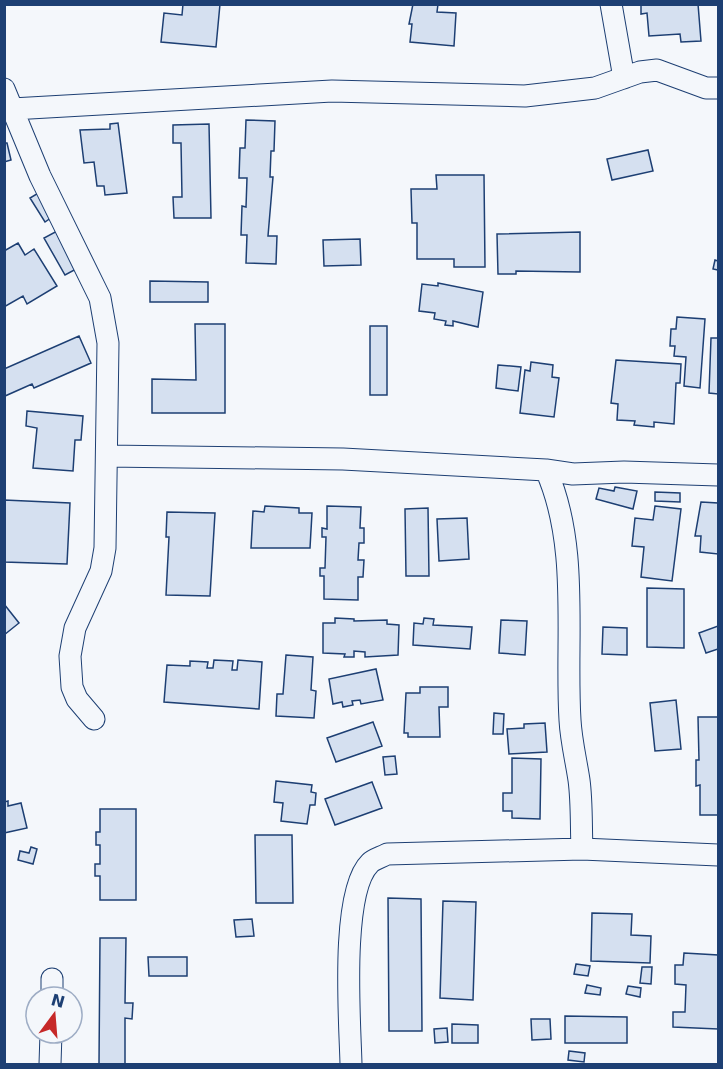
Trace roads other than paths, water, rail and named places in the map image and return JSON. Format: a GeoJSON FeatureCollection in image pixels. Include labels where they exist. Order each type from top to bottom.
{"type":"FeatureCollection","features":[{"type":"Feature","properties":{"kind":"street"},"geometry":{"type":"LineString","coordinates":[[611,4],[624,78]]}},
{"type":"Feature","properties":{"kind":"street"},"geometry":{"type":"LineString","coordinates":[[12,109],[332,91],[525,96],[595,88],[657,70],[706,88],[718,88]]}},
{"type":"Feature","properties":{"kind":"street"},"geometry":{"type":"LineString","coordinates":[[4,89],[45,187],[100,298],[108,343],[105,548],[101,571],[75,628],[70,656],[72,687],[77,699],[94,719]]}},
{"type":"Feature","properties":{"kind":"street"},"geometry":{"type":"LineString","coordinates":[[107,456],[355,460],[546,470],[573,474],[624,472],[718,475]]}},
{"type":"Feature","properties":{"kind":"street"},"geometry":{"type":"LineString","coordinates":[[546,470],[557,495],[562,521],[566,574],[570,722],[579,782],[582,849]]}},
{"type":"Feature","properties":{"kind":"street"},"geometry":{"type":"LineString","coordinates":[[351,1065],[348,936],[360,881],[370,863],[387,854],[582,849],[718,855]]}},
{"type":"Feature","properties":{"kind":"street"},"geometry":{"type":"LineString","coordinates":[[50,1065],[51,1045]]}}]}
